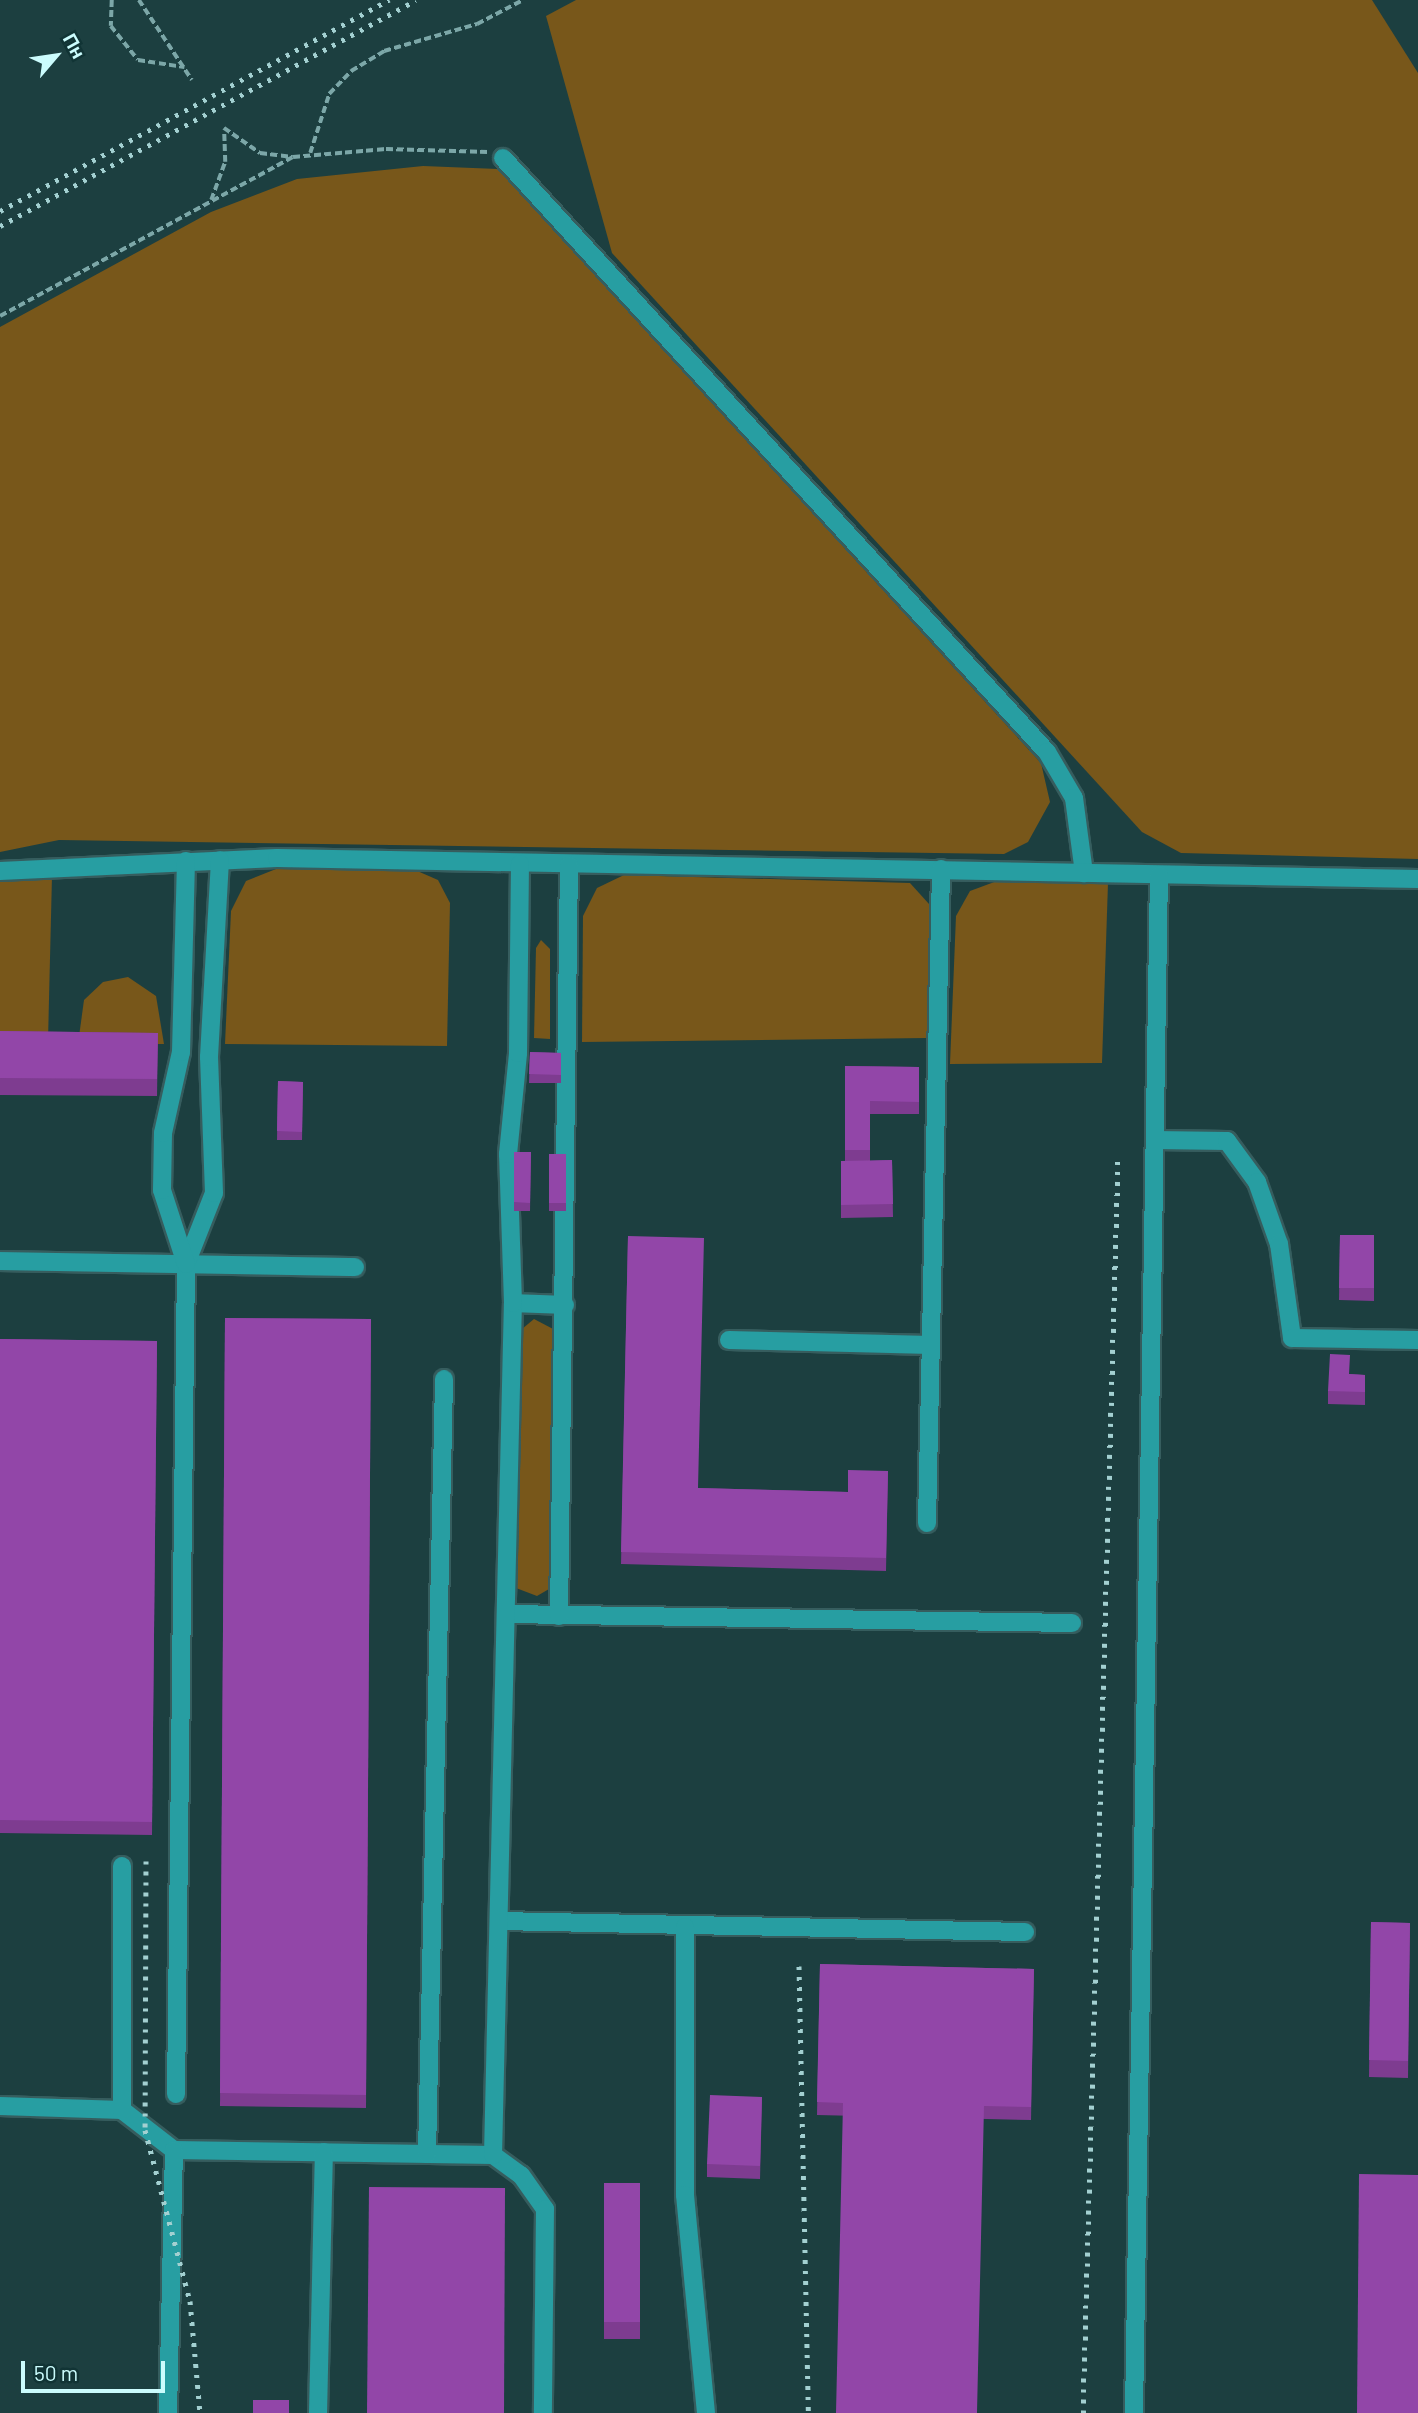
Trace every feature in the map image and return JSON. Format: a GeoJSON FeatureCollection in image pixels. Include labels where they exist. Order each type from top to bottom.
{"type":"FeatureCollection","features":[{"type":"Feature","properties":{"kind":"street"},"geometry":{"type":"LineString","coordinates":[[503,158],[1047,752],[1077,808],[1084,873]]}},
{"type":"Feature","properties":{"kind":"street"},"geometry":{"type":"LineString","coordinates":[[176,2094],[186,1265],[162,1190],[163,1133],[181,1052],[186,860]]}},
{"type":"Feature","properties":{"kind":"street"},"geometry":{"type":"LineString","coordinates":[[186,1265],[214,1193],[209,1057],[220,860]]}},
{"type":"Feature","properties":{"kind":"street"},"geometry":{"type":"LineString","coordinates":[[0,871],[220,860],[941,869],[1418,879]]}},
{"type":"Feature","properties":{"kind":"street"},"geometry":{"type":"LineString","coordinates":[[493,2155],[513,1303],[508,1154],[518,1053],[520,864]]}},
{"type":"Feature","properties":{"kind":"street"},"geometry":{"type":"LineString","coordinates":[[559,1616],[569,865]]}},
{"type":"Feature","properties":{"kind":"street"},"geometry":{"type":"LineString","coordinates":[[927,1523],[941,869]]}},
{"type":"Feature","properties":{"kind":"street"},"geometry":{"type":"LineString","coordinates":[[1134,2413],[1159,875]]}},
{"type":"Feature","properties":{"kind":"street"},"geometry":{"type":"LineString","coordinates":[[1155,1140],[1227,1141],[1257,1182],[1279,1244],[1292,1338],[1418,1340]]}},
{"type":"Feature","properties":{"kind":"street"},"geometry":{"type":"LineString","coordinates":[[0,1262],[355,1267]]}},
{"type":"Feature","properties":{"kind":"street"},"geometry":{"type":"LineString","coordinates":[[513,1303],[565,1305]]}},
{"type":"Feature","properties":{"kind":"street"},"geometry":{"type":"LineString","coordinates":[[729,1340],[931,1345]]}},
{"type":"Feature","properties":{"kind":"street"},"geometry":{"type":"LineString","coordinates":[[426,2154],[444,1379]]}},
{"type":"Feature","properties":{"kind":"street"},"geometry":{"type":"LineString","coordinates":[[506,1614],[1072,1623]]}},
{"type":"Feature","properties":{"kind":"street"},"geometry":{"type":"LineString","coordinates":[[122,1866],[122,2110]]}},
{"type":"Feature","properties":{"kind":"street"},"geometry":{"type":"LineString","coordinates":[[499,1921],[685,1927],[1025,1932]]}},
{"type":"Feature","properties":{"kind":"street"},"geometry":{"type":"LineString","coordinates":[[685,1927],[685,2195],[706,2413]]}},
{"type":"Feature","properties":{"kind":"street"},"geometry":{"type":"LineString","coordinates":[[0,2106],[122,2110],[174,2150],[493,2155],[521,2175],[545,2209],[543,2413]]}},
{"type":"Feature","properties":{"kind":"street"},"geometry":{"type":"LineString","coordinates":[[169,2413],[174,2150]]}},
{"type":"Feature","properties":{"kind":"street"},"geometry":{"type":"LineString","coordinates":[[318,2413],[324,2152]]}},
{"type":"Feature","properties":{"kind":"path"},"geometry":{"type":"LineString","coordinates":[[112,0],[111,26],[138,60],[184,67]]}},
{"type":"Feature","properties":{"kind":"path"},"geometry":{"type":"LineString","coordinates":[[139,0],[192,80]]}},
{"type":"Feature","properties":{"kind":"path"},"geometry":{"type":"LineString","coordinates":[[310,153],[329,94],[351,71],[384,51],[477,24],[523,0]]}},
{"type":"Feature","properties":{"kind":"path"},"geometry":{"type":"LineString","coordinates":[[210,202],[225,162],[223,128],[260,153],[292,158]]}},
{"type":"Feature","properties":{"kind":"path"},"geometry":{"type":"LineString","coordinates":[[0,316],[292,158],[310,153],[483,150],[503,158]]}},
{"type":"Feature","properties":{"kind":"shaded area"},"geometry":{"type":"Polygon","coordinates":[[[576,0],[1372,0],[1418,73],[1418,859],[1181,853],[1142,832],[612,253],[546,16],[576,0]]]}},
{"type":"Feature","properties":{"kind":"shaded area"},"geometry":{"type":"Polygon","coordinates":[[[423,166],[498,169],[1041,763],[1050,802],[1028,842],[1004,854],[59,840],[0,852],[0,327],[211,212],[297,179],[423,166]]]}},
{"type":"Feature","properties":{"kind":"shaded area"},"geometry":{"type":"Polygon","coordinates":[[[276,869],[415,870],[438,880],[450,903],[447,1046],[225,1044],[231,911],[246,881],[276,869]]]}},
{"type":"Feature","properties":{"kind":"shaded area"},"geometry":{"type":"Polygon","coordinates":[[[624,875],[910,883],[929,904],[932,919],[927,1038],[582,1042],[583,916],[597,888],[624,875]]]}},
{"type":"Feature","properties":{"kind":"shaded area"},"geometry":{"type":"Polygon","coordinates":[[[52,876],[48,1041],[0,1041],[0,882],[52,876]]]}},
{"type":"Feature","properties":{"kind":"shaded area"},"geometry":{"type":"Polygon","coordinates":[[[997,881],[1108,883],[1102,1063],[950,1064],[956,916],[970,891],[997,881]]]}},
{"type":"Feature","properties":{"kind":"shaded area"},"geometry":{"type":"Polygon","coordinates":[[[541,940],[550,949],[550,1039],[534,1038],[536,948],[541,940]]]}},
{"type":"Feature","properties":{"kind":"shaded area"},"geometry":{"type":"Polygon","coordinates":[[[128,977],[156,996],[164,1044],[78,1044],[84,1000],[103,982],[128,977]]]}},
{"type":"Feature","properties":{"kind":"shaded area"},"geometry":{"type":"Polygon","coordinates":[[[534,1319],[555,1330],[549,1589],[537,1596],[516,1588],[522,1329],[534,1319]]]}},
{"type":"Feature","properties":{"kind":"building"},"geometry":{"type":"Polygon","coordinates":[[[0,1031],[158,1033],[157,1079],[0,1078],[0,1031]]]}},
{"type":"Feature","properties":{"kind":"building"},"geometry":{"type":"Polygon","coordinates":[[[530,1052],[561,1053],[561,1075],[529,1074],[530,1052]]]}},
{"type":"Feature","properties":{"kind":"building"},"geometry":{"type":"Polygon","coordinates":[[[845,1066],[919,1067],[919,1102],[870,1101],[870,1150],[845,1150],[845,1066]]]}},
{"type":"Feature","properties":{"kind":"building"},"geometry":{"type":"Polygon","coordinates":[[[278,1081],[303,1082],[302,1132],[277,1131],[278,1081]]]}},
{"type":"Feature","properties":{"kind":"building"},"geometry":{"type":"Polygon","coordinates":[[[514,1152],[531,1152],[530,1203],[514,1202],[514,1152]]]}},
{"type":"Feature","properties":{"kind":"building"},"geometry":{"type":"Polygon","coordinates":[[[549,1154],[566,1154],[566,1203],[549,1203],[549,1154]]]}},
{"type":"Feature","properties":{"kind":"building"},"geometry":{"type":"Polygon","coordinates":[[[892,1160],[893,1204],[841,1205],[841,1161],[892,1160]]]}},
{"type":"Feature","properties":{"kind":"building"},"geometry":{"type":"Polygon","coordinates":[[[1340,1235],[1374,1235],[1374,1288],[1339,1288],[1340,1235]]]}},
{"type":"Feature","properties":{"kind":"building"},"geometry":{"type":"Polygon","coordinates":[[[628,1236],[704,1238],[698,1488],[848,1492],[848,1470],[888,1471],[886,1558],[621,1552],[628,1236]]]}},
{"type":"Feature","properties":{"kind":"building"},"geometry":{"type":"Polygon","coordinates":[[[225,1318],[371,1319],[366,2095],[220,2093],[225,1318]]]}},
{"type":"Feature","properties":{"kind":"building"},"geometry":{"type":"Polygon","coordinates":[[[0,1339],[157,1341],[152,1822],[0,1820],[0,1339]]]}},
{"type":"Feature","properties":{"kind":"building"},"geometry":{"type":"Polygon","coordinates":[[[1330,1354],[1350,1355],[1349,1374],[1365,1375],[1365,1392],[1328,1391],[1330,1354]]]}},
{"type":"Feature","properties":{"kind":"building"},"geometry":{"type":"Polygon","coordinates":[[[1371,1922],[1410,1923],[1408,2061],[1369,2060],[1371,1922]]]}},
{"type":"Feature","properties":{"kind":"building"},"geometry":{"type":"Polygon","coordinates":[[[820,1964],[1034,1969],[1031,2107],[984,2106],[977,2413],[836,2413],[843,2103],[817,2102],[820,1964]]]}},
{"type":"Feature","properties":{"kind":"building"},"geometry":{"type":"Polygon","coordinates":[[[710,2095],[762,2097],[760,2166],[707,2164],[710,2095]]]}},
{"type":"Feature","properties":{"kind":"building"},"geometry":{"type":"Polygon","coordinates":[[[1359,2174],[1418,2175],[1418,2413],[1357,2413],[1359,2174]]]}},
{"type":"Feature","properties":{"kind":"building"},"geometry":{"type":"Polygon","coordinates":[[[604,2183],[640,2183],[640,2322],[604,2322],[604,2183]]]}},
{"type":"Feature","properties":{"kind":"building"},"geometry":{"type":"Polygon","coordinates":[[[369,2187],[505,2188],[504,2413],[367,2413],[369,2187]]]}},
{"type":"Feature","properties":{"kind":"building"},"geometry":{"type":"Polygon","coordinates":[[[253,2400],[289,2400],[289,2413],[253,2413],[253,2400]]]}},
{"type":"Feature","properties":{"kind":"railway"},"geometry":{"type":"LineString","coordinates":[[0,211],[389,0]]}},
{"type":"Feature","properties":{"kind":"railway"},"geometry":{"type":"LineString","coordinates":[[0,226],[416,0]]}},
{"type":"Feature","properties":{"kind":"railway"},"geometry":{"type":"LineString","coordinates":[[1083,2413],[1118,1161]]}},
{"type":"Feature","properties":{"kind":"railway"},"geometry":{"type":"LineString","coordinates":[[146,1861],[145,2130],[190,2301],[200,2413]]}},
{"type":"Feature","properties":{"kind":"railway"},"geometry":{"type":"LineString","coordinates":[[799,1966],[808,2413]]}}]}
